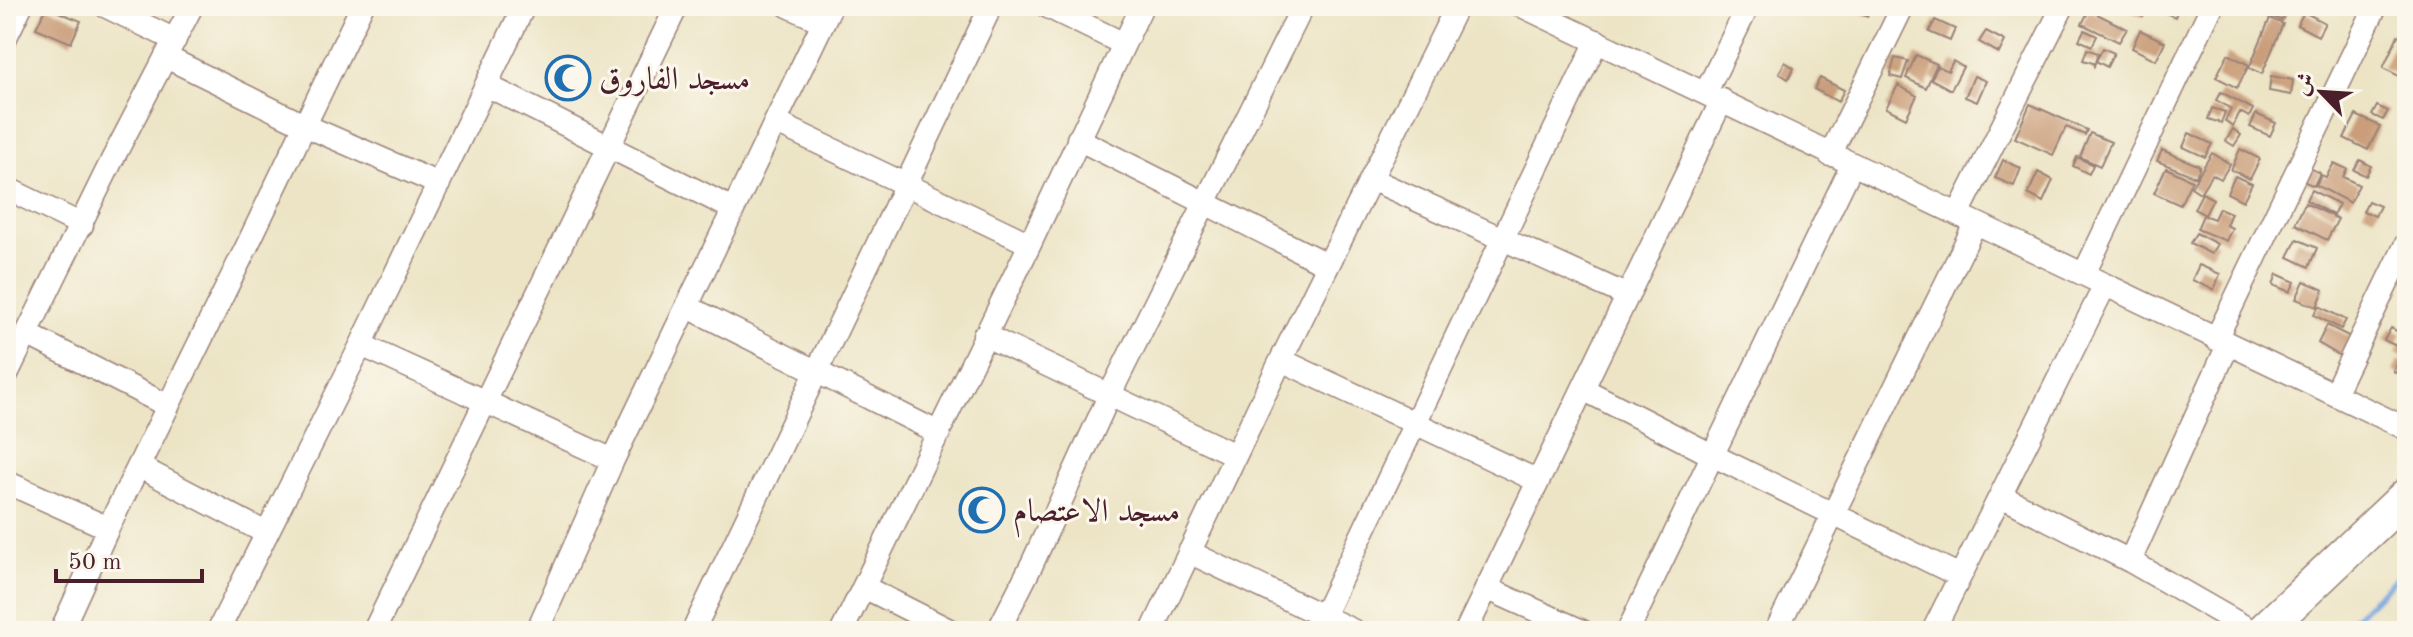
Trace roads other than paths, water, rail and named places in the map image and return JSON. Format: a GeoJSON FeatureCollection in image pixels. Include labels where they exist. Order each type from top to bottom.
{"type":"FeatureCollection","features":[{"type":"Feature","properties":{"kind":"main road"},"geometry":{"type":"LineString","coordinates":[[2263,631],[2407,495]]}},
{"type":"Feature","properties":{"kind":"street"},"geometry":{"type":"LineString","coordinates":[[6,37],[21,6]]}},
{"type":"Feature","properties":{"kind":"street"},"geometry":{"type":"LineString","coordinates":[[105,6],[170,48],[304,125],[439,184]]}},
{"type":"Feature","properties":{"kind":"street"},"geometry":{"type":"LineString","coordinates":[[6,376],[192,6]]}},
{"type":"Feature","properties":{"kind":"street"},"geometry":{"type":"LineString","coordinates":[[61,631],[362,6]]}},
{"type":"Feature","properties":{"kind":"street"},"geometry":{"type":"LineString","coordinates":[[218,631],[361,345],[524,6]]}},
{"type":"Feature","properties":{"kind":"street"},"geometry":{"type":"LineString","coordinates":[[374,631],[677,6]]}},
{"type":"Feature","properties":{"kind":"street"},"geometry":{"type":"LineString","coordinates":[[537,631],[613,460],[827,14],[788,6]]}},
{"type":"Feature","properties":{"kind":"street"},"geometry":{"type":"LineString","coordinates":[[693,631],[991,6]]}},
{"type":"Feature","properties":{"kind":"street"},"geometry":{"type":"LineString","coordinates":[[1046,6],[1124,44]]}},
{"type":"Feature","properties":{"kind":"street"},"geometry":{"type":"LineString","coordinates":[[842,631],[1142,6]]}},
{"type":"Feature","properties":{"kind":"street"},"geometry":{"type":"LineString","coordinates":[[998,631],[1110,394],[1303,6]]}},
{"type":"Feature","properties":{"kind":"street"},"geometry":{"type":"LineString","coordinates":[[1152,631],[1281,360],[1457,6]]}},
{"type":"Feature","properties":{"kind":"street"},"geometry":{"type":"LineString","coordinates":[[1522,6],[2407,429]]}},
{"type":"Feature","properties":{"kind":"street"},"geometry":{"type":"LineString","coordinates":[[1466,631],[1628,296],[1714,96],[1748,6]]}},
{"type":"Feature","properties":{"kind":"street"},"geometry":{"type":"LineString","coordinates":[[1830,155],[1903,6]]}},
{"type":"Feature","properties":{"kind":"street"},"geometry":{"type":"LineString","coordinates":[[1776,631],[1834,513],[2063,6]]}},
{"type":"Feature","properties":{"kind":"street"},"geometry":{"type":"LineString","coordinates":[[2084,274],[2212,6]]}},
{"type":"Feature","properties":{"kind":"street"},"geometry":{"type":"LineString","coordinates":[[2130,561],[2222,342],[2376,6]]}},
{"type":"Feature","properties":{"kind":"street"},"geometry":{"type":"LineString","coordinates":[[1319,624],[1597,41]]}},
{"type":"Feature","properties":{"kind":"street"},"geometry":{"type":"LineString","coordinates":[[486,85],[733,209]]}},
{"type":"Feature","properties":{"kind":"street"},"geometry":{"type":"LineString","coordinates":[[775,122],[1030,244]]}},
{"type":"Feature","properties":{"kind":"street"},"geometry":{"type":"LineString","coordinates":[[1078,139],[1328,265]]}},
{"type":"Feature","properties":{"kind":"street"},"geometry":{"type":"LineString","coordinates":[[1628,631],[1852,165]]}},
{"type":"Feature","properties":{"kind":"street"},"geometry":{"type":"LineString","coordinates":[[1371,179],[1628,296]]}},
{"type":"Feature","properties":{"kind":"street"},"geometry":{"type":"LineString","coordinates":[[6,188],[82,225]]}},
{"type":"Feature","properties":{"kind":"street"},"geometry":{"type":"LineString","coordinates":[[2334,394],[2407,242]]}},
{"type":"Feature","properties":{"kind":"street"},"geometry":{"type":"LineString","coordinates":[[1933,631],[2105,285]]}},
{"type":"Feature","properties":{"kind":"street"},"geometry":{"type":"LineString","coordinates":[[688,307],[939,433]]}},
{"type":"Feature","properties":{"kind":"street"},"geometry":{"type":"LineString","coordinates":[[27,334],[168,406]]}},
{"type":"Feature","properties":{"kind":"street"},"geometry":{"type":"LineString","coordinates":[[984,335],[1235,455]]}},
{"type":"Feature","properties":{"kind":"street"},"geometry":{"type":"LineString","coordinates":[[361,345],[613,460]]}},
{"type":"Feature","properties":{"kind":"street"},"geometry":{"type":"LineString","coordinates":[[1281,360],[1538,481]]}},
{"type":"Feature","properties":{"kind":"street"},"geometry":{"type":"LineString","coordinates":[[1583,389],[1960,576]]}},
{"type":"Feature","properties":{"kind":"street"},"geometry":{"type":"LineString","coordinates":[[140,467],[266,533]]}},
{"type":"Feature","properties":{"kind":"street"},"geometry":{"type":"LineString","coordinates":[[6,482],[108,528]]}},
{"type":"Feature","properties":{"kind":"street"},"geometry":{"type":"LineString","coordinates":[[2001,496],[2130,561],[2252,631]]}},
{"type":"Feature","properties":{"kind":"street"},"geometry":{"type":"LineString","coordinates":[[1189,552],[1319,624],[1354,631]]}},
{"type":"Feature","properties":{"kind":"street"},"geometry":{"type":"LineString","coordinates":[[864,587],[951,631]]}},
{"type":"Feature","properties":{"kind":"street"},"geometry":{"type":"LineString","coordinates":[[1486,588],[1582,631]]}},
{"type":"Feature","properties":{"kind":"waterway"},"geometry":{"type":"LineString","coordinates":[[2341,631],[2407,568]]}},
{"type":"Feature","properties":{"kind":"place","name":"مسجد الفاروق"},"geometry":{"type":"Point","coordinates":[568,78]}},
{"type":"Feature","properties":{"kind":"place","name":"مسجد الاعتصام"},"geometry":{"type":"Point","coordinates":[982,510]}}]}
